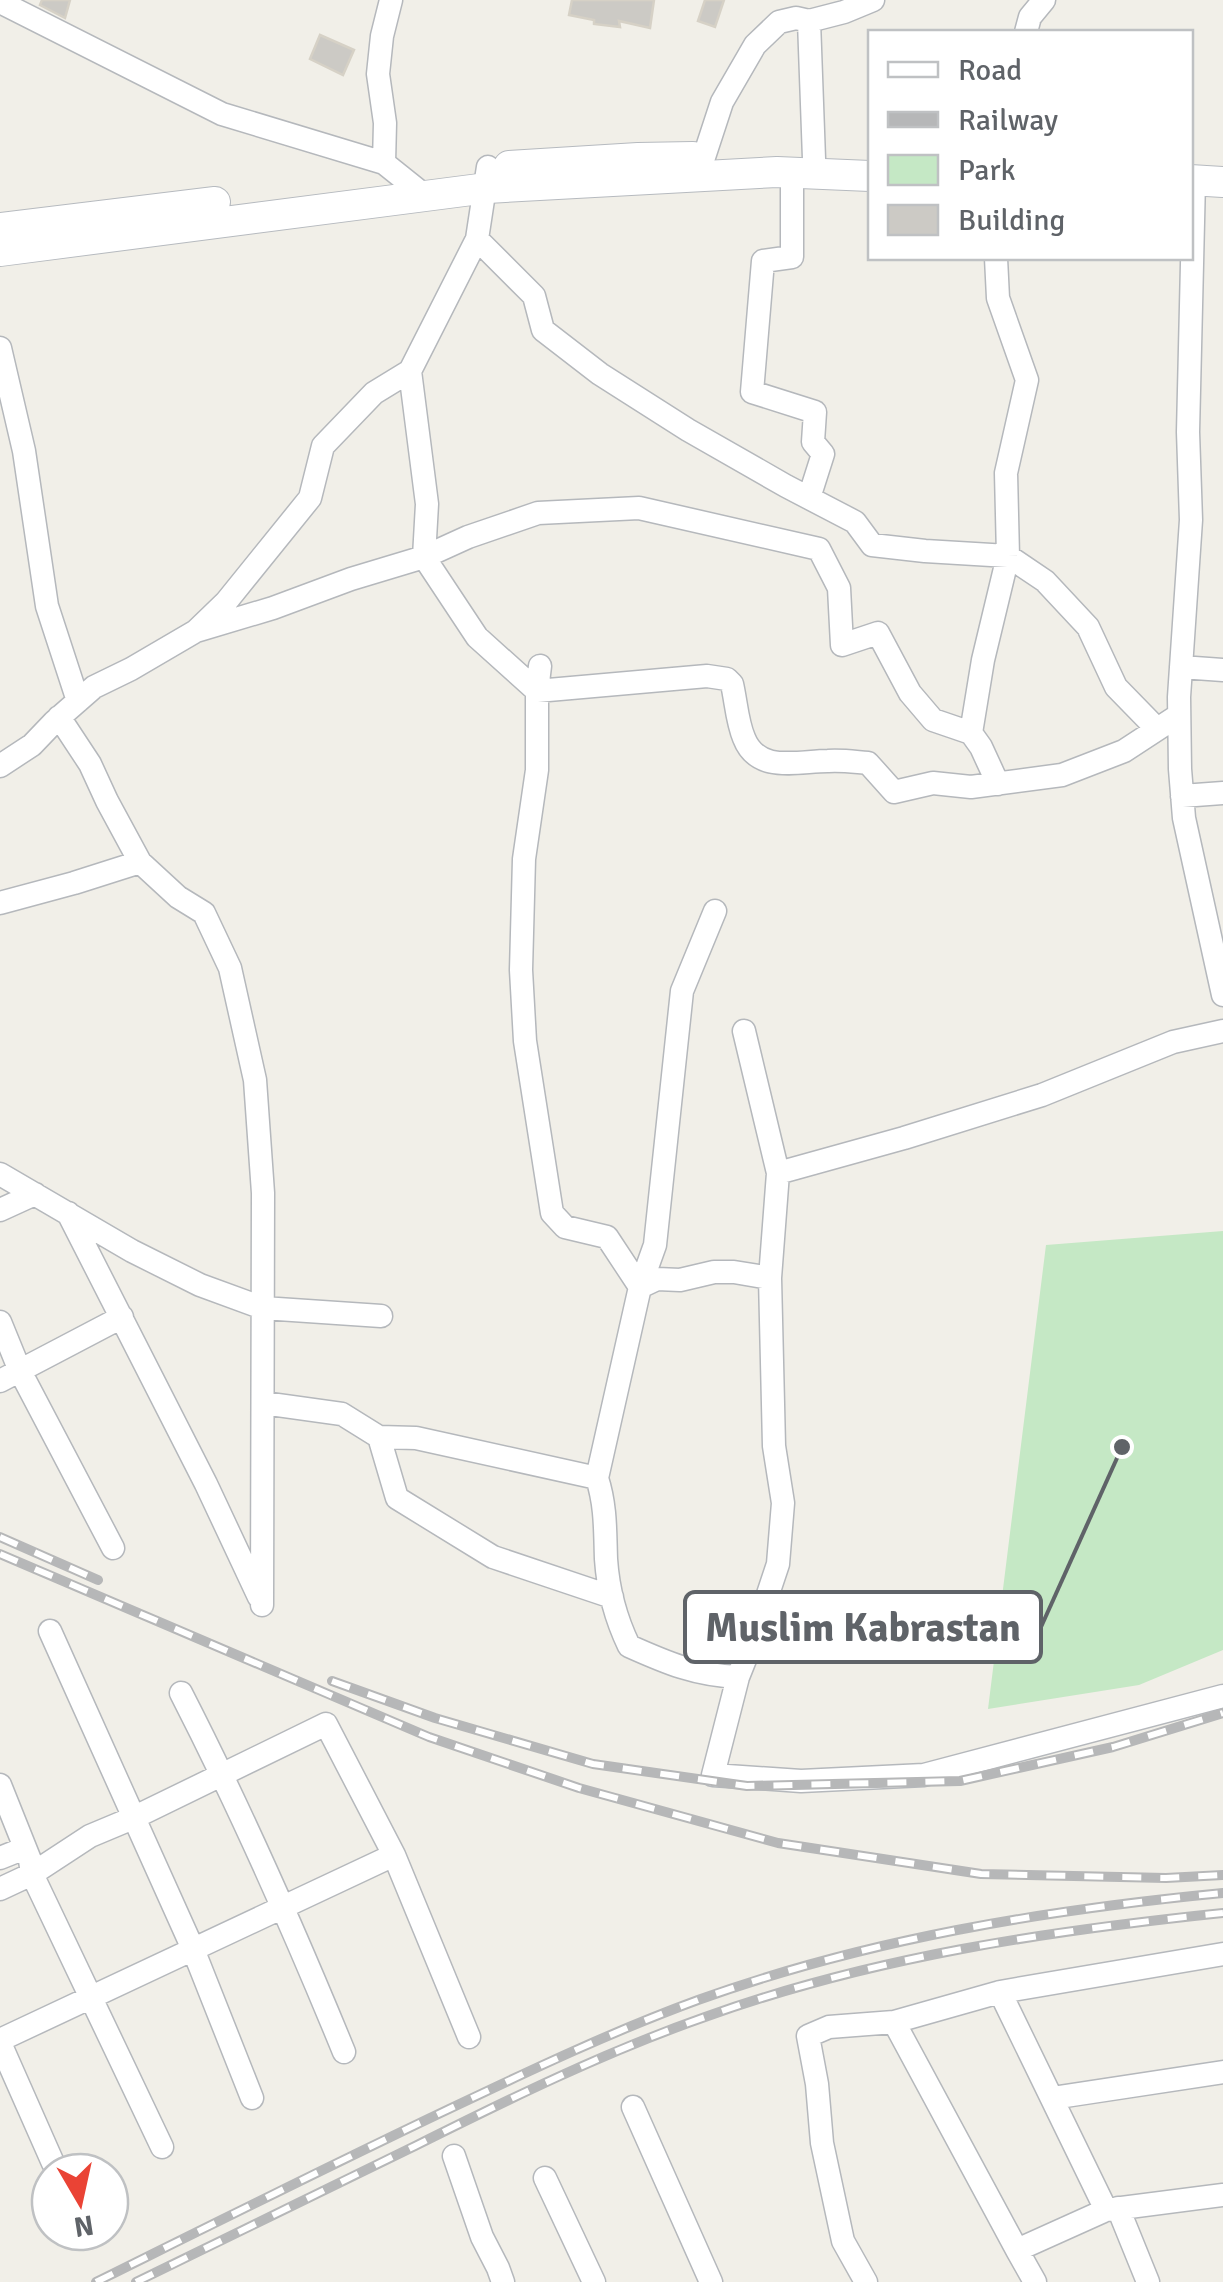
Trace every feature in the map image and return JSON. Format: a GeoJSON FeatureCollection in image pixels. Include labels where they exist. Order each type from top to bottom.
{"type":"FeatureCollection","features":[{"type":"Feature","properties":{"kind":"main road"},"geometry":{"type":"LineString","coordinates":[[488,178],[638,158],[763,156],[868,176]]}},
{"type":"Feature","properties":{"kind":"main road"},"geometry":{"type":"LineString","coordinates":[[0,228],[404,179],[868,162]]}},
{"type":"Feature","properties":{"kind":"main road"},"geometry":{"type":"LineString","coordinates":[[0,251],[404,179]]}},
{"type":"Feature","properties":{"kind":"street"},"geometry":{"type":"LineString","coordinates":[[391,0],[378,74],[385,123],[404,179]]}},
{"type":"Feature","properties":{"kind":"street"},"geometry":{"type":"LineString","coordinates":[[704,157],[722,102],[755,44],[779,22],[796,18],[809,21],[873,0]]}},
{"type":"Feature","properties":{"kind":"street"},"geometry":{"type":"LineString","coordinates":[[1027,30],[1030,17],[1044,0]]}},
{"type":"Feature","properties":{"kind":"street"},"geometry":{"type":"LineString","coordinates":[[0,2],[222,114],[404,179]]}},
{"type":"Feature","properties":{"kind":"street"},"geometry":{"type":"LineString","coordinates":[[809,21],[803,166],[792,257],[763,262],[752,392],[816,412],[814,442],[824,454],[809,498]]}},
{"type":"Feature","properties":{"kind":"street"},"geometry":{"type":"LineString","coordinates":[[196,631],[226,602],[310,498],[323,446],[374,393],[410,371],[477,239],[488,178]]}},
{"type":"Feature","properties":{"kind":"street"},"geometry":{"type":"LineString","coordinates":[[1203,188],[1188,432],[1191,520],[1179,715],[1184,818],[1223,995]]}},
{"type":"Feature","properties":{"kind":"street"},"geometry":{"type":"LineString","coordinates":[[477,239],[534,296],[543,330],[557,341],[600,374],[688,430],[855,522],[872,545],[1008,556],[1045,581],[1088,626],[1116,686],[1157,730]]}},
{"type":"Feature","properties":{"kind":"street"},"geometry":{"type":"LineString","coordinates":[[971,734],[983,660],[1008,556],[1006,473],[1027,380],[998,298],[996,260]]}},
{"type":"Feature","properties":{"kind":"street"},"geometry":{"type":"LineString","coordinates":[[0,348],[24,451],[47,606],[78,700]]}},
{"type":"Feature","properties":{"kind":"street"},"geometry":{"type":"LineString","coordinates":[[410,371],[427,504],[424,557],[477,637],[537,691],[707,676],[726,680],[732,684],[742,736],[761,760],[787,764],[831,760],[868,763],[894,792],[933,783],[971,787],[1062,776],[1124,752],[1179,715]]}},
{"type":"Feature","properties":{"kind":"street"},"geometry":{"type":"LineString","coordinates":[[0,766],[32,746],[94,687],[196,631],[424,557],[538,513],[639,508],[819,549],[839,588],[842,646],[878,633],[910,693],[933,720],[971,734],[998,784]]}},
{"type":"Feature","properties":{"kind":"street"},"geometry":{"type":"LineString","coordinates":[[540,666],[537,770],[524,859],[520,970],[525,1041],[542,1164],[552,1213],[566,1227],[607,1237],[640,1287]]}},
{"type":"Feature","properties":{"kind":"street"},"geometry":{"type":"LineString","coordinates":[[1180,667],[1223,670]]}},
{"type":"Feature","properties":{"kind":"street"},"geometry":{"type":"LineString","coordinates":[[59,717],[90,764],[140,862],[204,913],[230,968],[254,1080],[264,1193],[262,1605],[206,1484],[68,1213]]}},
{"type":"Feature","properties":{"kind":"street"},"geometry":{"type":"LineString","coordinates":[[1182,796],[1223,793]]}},
{"type":"Feature","properties":{"kind":"street"},"geometry":{"type":"LineString","coordinates":[[0,903],[140,862]]}},
{"type":"Feature","properties":{"kind":"street"},"geometry":{"type":"LineString","coordinates":[[715,911],[682,991],[654,1245],[640,1287],[597,1478],[604,1499],[606,1563],[612,1597],[629,1646],[707,1675],[738,1677]]}},
{"type":"Feature","properties":{"kind":"street"},"geometry":{"type":"LineString","coordinates":[[744,1031],[778,1173],[770,1278],[774,1446],[783,1503],[778,1564],[738,1677],[713,1775],[801,1780],[924,1775],[1223,1696]]}},
{"type":"Feature","properties":{"kind":"street"},"geometry":{"type":"LineString","coordinates":[[778,1173],[1042,1095],[1173,1042],[1223,1031]]}},
{"type":"Feature","properties":{"kind":"street"},"geometry":{"type":"LineString","coordinates":[[0,1174],[132,1251],[200,1285],[263,1308],[381,1316]]}},
{"type":"Feature","properties":{"kind":"street"},"geometry":{"type":"LineString","coordinates":[[0,1210],[35,1194]]}},
{"type":"Feature","properties":{"kind":"street"},"geometry":{"type":"LineString","coordinates":[[640,1287],[658,1279],[680,1280],[714,1272],[770,1278]]}},
{"type":"Feature","properties":{"kind":"street"},"geometry":{"type":"LineString","coordinates":[[10,1376],[122,1318]]}},
{"type":"Feature","properties":{"kind":"street"},"geometry":{"type":"LineString","coordinates":[[0,1322],[10,1376],[113,1548]]}},
{"type":"Feature","properties":{"kind":"street"},"geometry":{"type":"LineString","coordinates":[[262,1402],[342,1414],[379,1437],[416,1438],[597,1478]]}},
{"type":"Feature","properties":{"kind":"street"},"geometry":{"type":"LineString","coordinates":[[379,1437],[398,1498],[493,1557],[612,1597]]}},
{"type":"Feature","properties":{"kind":"street"},"geometry":{"type":"LineString","coordinates":[[50,1631],[193,1949],[252,2098]]}},
{"type":"Feature","properties":{"kind":"street"},"geometry":{"type":"LineString","coordinates":[[181,1693],[284,1907],[344,2052]]}},
{"type":"Feature","properties":{"kind":"street"},"geometry":{"type":"LineString","coordinates":[[0,1874],[134,1818],[326,1724],[394,1856],[468,2037]]}},
{"type":"Feature","properties":{"kind":"street"},"geometry":{"type":"LineString","coordinates":[[0,1785],[90,1998],[162,2147]]}},
{"type":"Feature","properties":{"kind":"street"},"geometry":{"type":"LineString","coordinates":[[48,2152],[0,2041],[394,1856]]}},
{"type":"Feature","properties":{"kind":"street"},"geometry":{"type":"LineString","coordinates":[[0,1858],[29,1860]]}},
{"type":"Feature","properties":{"kind":"street"},"geometry":{"type":"LineString","coordinates":[[0,1889],[29,1860]]}},
{"type":"Feature","properties":{"kind":"street"},"geometry":{"type":"LineString","coordinates":[[866,2282],[843,2241],[822,2142],[818,2084],[808,2036],[828,2027],[894,2022],[1000,1992],[1223,1954]]}},
{"type":"Feature","properties":{"kind":"street"},"geometry":{"type":"LineString","coordinates":[[1000,1992],[1148,2282]]}},
{"type":"Feature","properties":{"kind":"street"},"geometry":{"type":"LineString","coordinates":[[894,2022],[1035,2282]]}},
{"type":"Feature","properties":{"kind":"street"},"geometry":{"type":"LineString","coordinates":[[1052,2098],[1223,2072]]}},
{"type":"Feature","properties":{"kind":"street"},"geometry":{"type":"LineString","coordinates":[[633,2107],[711,2282]]}},
{"type":"Feature","properties":{"kind":"street"},"geometry":{"type":"LineString","coordinates":[[454,2156],[482,2237],[503,2282]]}},
{"type":"Feature","properties":{"kind":"street"},"geometry":{"type":"LineString","coordinates":[[545,2178],[594,2282]]}},
{"type":"Feature","properties":{"kind":"street"},"geometry":{"type":"LineString","coordinates":[[1017,2250],[1112,2209],[1223,2195]]}},
{"type":"Feature","properties":{"kind":"green space"},"geometry":{"type":"Polygon","coordinates":[[[1223,1231],[1223,1650],[1139,1685],[988,1709],[1046,1245],[1223,1231]]]}},
{"type":"Feature","properties":{"kind":"building"},"geometry":{"type":"Polygon","coordinates":[[[42,0],[70,0],[65,18],[40,5],[42,0]]]}},
{"type":"Feature","properties":{"kind":"building"},"geometry":{"type":"Polygon","coordinates":[[[572,0],[654,0],[650,28],[619,21],[620,27],[594,24],[594,20],[569,15],[572,0]]]}},
{"type":"Feature","properties":{"kind":"building"},"geometry":{"type":"Polygon","coordinates":[[[705,0],[724,0],[715,27],[698,21],[705,0]]]}},
{"type":"Feature","properties":{"kind":"building"},"geometry":{"type":"Polygon","coordinates":[[[320,35],[354,50],[343,75],[310,59],[320,35]]]}},
{"type":"Feature","properties":{"kind":"railway"},"geometry":{"type":"LineString","coordinates":[[0,1537],[98,1580]]}},
{"type":"Feature","properties":{"kind":"railway"},"geometry":{"type":"LineString","coordinates":[[0,1554],[429,1737],[579,1788],[778,1843],[981,1874],[1166,1878],[1223,1875]]}},
{"type":"Feature","properties":{"kind":"railway"},"geometry":{"type":"LineString","coordinates":[[332,1681],[435,1718],[593,1764],[747,1786],[960,1781],[1113,1747],[1223,1713]]}},
{"type":"Feature","properties":{"kind":"railway"},"geometry":{"type":"LineString","coordinates":[[96,2282],[511,2080],[698,2000],[826,1960],[957,1930],[1090,1908],[1223,1893]]}},
{"type":"Feature","properties":{"kind":"railway"},"geometry":{"type":"LineString","coordinates":[[136,2282],[522,2094],[705,2017],[896,1962],[1091,1928],[1223,1913]]}},
{"type":"Feature","properties":{"kind":"place","name":"Muslim Kabrastan"},"geometry":{"type":"Point","coordinates":[1122,1447]}}]}
